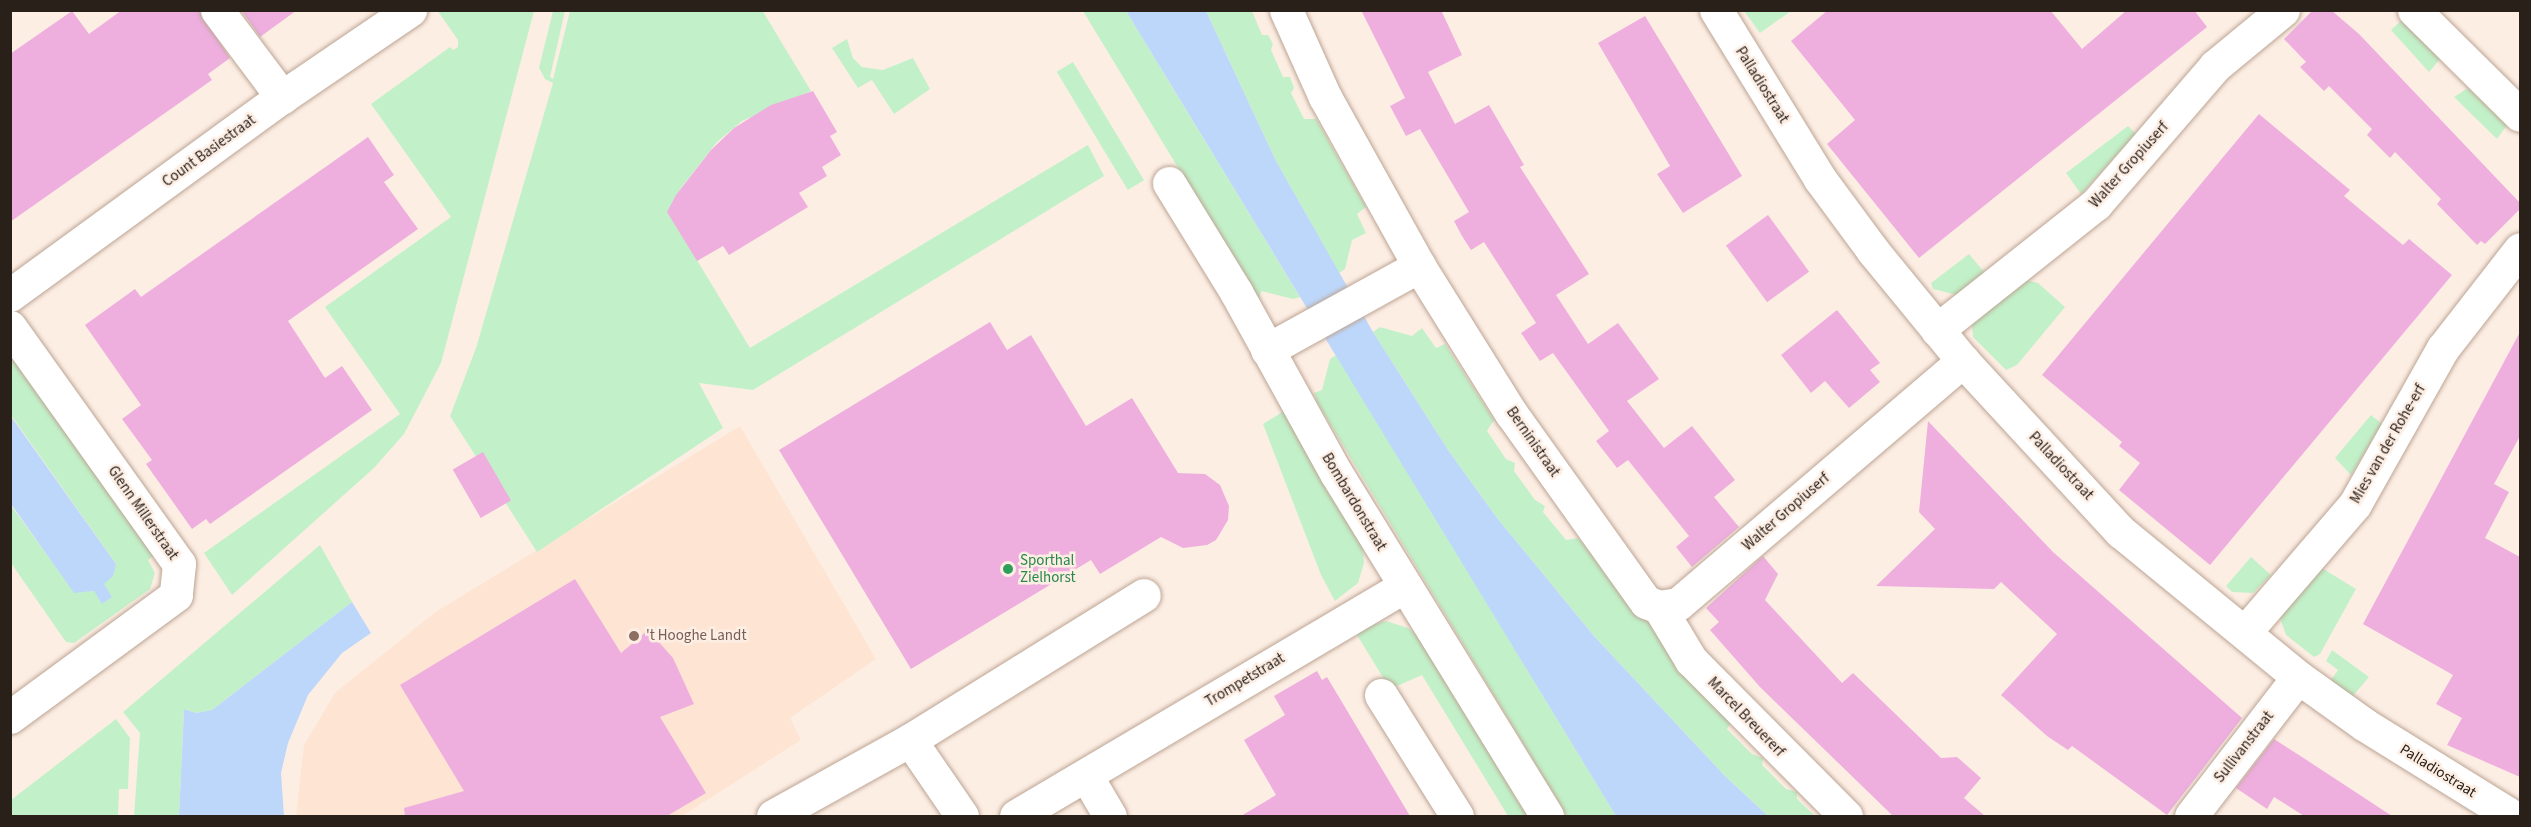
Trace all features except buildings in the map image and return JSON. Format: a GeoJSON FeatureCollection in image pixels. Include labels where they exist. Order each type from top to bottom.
{"type":"FeatureCollection","features":[{"type":"Feature","properties":{"kind":"street"},"geometry":{"type":"LineString","coordinates":[[217,10],[282,97]]}},
{"type":"Feature","properties":{"kind":"street","name":"Count Basiestraat"},"geometry":{"type":"LineString","coordinates":[[10,295],[282,97],[410,10]]}},
{"type":"Feature","properties":{"kind":"street","name":"Berninistraat"},"geometry":{"type":"LineString","coordinates":[[1286,10],[1325,97],[1419,266],[1511,413],[1646,602],[1659,607]]}},
{"type":"Feature","properties":{"kind":"street","name":"Palladiostraat"},"geometry":{"type":"LineString","coordinates":[[1716,10],[1820,179],[1937,330],[2121,531],[2298,677],[2365,725],[2512,816]]}},
{"type":"Feature","properties":{"kind":"street","name":"Walter Gropiuserf"},"geometry":{"type":"LineString","coordinates":[[1937,330],[2096,204],[2215,66],[2283,10]]}},
{"type":"Feature","properties":{"kind":"street"},"geometry":{"type":"LineString","coordinates":[[2414,10],[2520,115]]}},
{"type":"Feature","properties":{"kind":"street","name":"Bombardonstraat"},"geometry":{"type":"LineString","coordinates":[[1169,183],[1336,473],[1547,816]]}},
{"type":"Feature","properties":{"kind":"street","name":"Mies van der Rohe-erf"},"geometry":{"type":"LineString","coordinates":[[2246,632],[2355,504],[2444,348],[2520,249]]}},
{"type":"Feature","properties":{"kind":"street"},"geometry":{"type":"LineString","coordinates":[[1267,350],[1419,266]]}},
{"type":"Feature","properties":{"kind":"street","name":"Glenn Millerstraat"},"geometry":{"type":"LineString","coordinates":[[10,327],[179,564],[177,595],[10,717]]}},
{"type":"Feature","properties":{"kind":"street","name":"Walter Gropiuserf"},"geometry":{"type":"LineString","coordinates":[[1659,607],[1678,604],[1963,361]]}},
{"type":"Feature","properties":{"kind":"street","name":"Trompetstraat"},"geometry":{"type":"LineString","coordinates":[[1016,816],[1087,777],[1405,586]]}},
{"type":"Feature","properties":{"kind":"street"},"geometry":{"type":"LineString","coordinates":[[774,816],[910,740],[1144,595]]}},
{"type":"Feature","properties":{"kind":"street","name":"Marcel Breuererf"},"geometry":{"type":"LineString","coordinates":[[1659,607],[1691,660],[1846,816]]}},
{"type":"Feature","properties":{"kind":"street","name":"Sullivanstraat"},"geometry":{"type":"LineString","coordinates":[[2191,816],[2298,677]]}},
{"type":"Feature","properties":{"kind":"street"},"geometry":{"type":"LineString","coordinates":[[1381,695],[1458,816]]}},
{"type":"Feature","properties":{"kind":"street"},"geometry":{"type":"LineString","coordinates":[[910,740],[962,816]]}},
{"type":"Feature","properties":{"kind":"street"},"geometry":{"type":"LineString","coordinates":[[1087,777],[1110,816]]}},
{"type":"Feature","properties":{"kind":"shaded area","name":"'t Hooghe Landt"},"geometry":{"type":"Polygon","coordinates":[[[740,426],[876,659],[790,718],[801,740],[682,816],[296,816],[304,745],[335,693],[434,613],[740,426]]]}},
{"type":"Feature","properties":{"kind":"green space"},"geometry":{"type":"Polygon","coordinates":[[[437,10],[534,11],[441,363],[404,434],[374,468],[232,595],[204,553],[400,414],[325,307],[451,217],[371,104],[450,47],[453,50],[458,47],[458,40],[437,10]]]}},
{"type":"Feature","properties":{"kind":"green space"},"geometry":{"type":"Polygon","coordinates":[[[762,10],[811,91],[742,121],[717,142],[681,188],[668,212],[750,348],[1088,145],[1104,176],[753,390],[699,383],[723,428],[537,552],[450,416],[476,348],[553,83],[545,79],[539,68],[553,11],[565,11],[550,77],[553,79],[570,11],[762,10]]]}},
{"type":"Feature","properties":{"kind":"green space"},"geometry":{"type":"Polygon","coordinates":[[[1083,11],[1126,11],[1300,297],[1293,299],[1261,291],[1259,301],[1083,11]]]}},
{"type":"Feature","properties":{"kind":"green space"},"geometry":{"type":"Polygon","coordinates":[[[1206,11],[1252,11],[1262,35],[1268,35],[1273,44],[1271,50],[1283,77],[1290,77],[1294,88],[1291,93],[1304,119],[1316,119],[1366,207],[1357,214],[1366,233],[1352,240],[1345,269],[1339,273],[1276,161],[1206,11]]]}},
{"type":"Feature","properties":{"kind":"green space"},"geometry":{"type":"Polygon","coordinates":[[[1744,11],[1791,11],[1760,33],[1744,11]]]}},
{"type":"Feature","properties":{"kind":"green space"},"geometry":{"type":"Polygon","coordinates":[[[2402,20],[2440,59],[2429,72],[2391,30],[2402,20]]]}},
{"type":"Feature","properties":{"kind":"green space"},"geometry":{"type":"Polygon","coordinates":[[[847,39],[853,58],[862,67],[883,70],[913,58],[930,89],[894,114],[872,80],[858,88],[832,48],[847,39]]]}},
{"type":"Feature","properties":{"kind":"green space"},"geometry":{"type":"Polygon","coordinates":[[[1073,62],[1144,180],[1128,190],[1057,72],[1073,62]]]}},
{"type":"Feature","properties":{"kind":"green space"},"geometry":{"type":"Polygon","coordinates":[[[2468,88],[2507,125],[2497,139],[2454,97],[2468,88]]]}},
{"type":"Feature","properties":{"kind":"green space"},"geometry":{"type":"Polygon","coordinates":[[[2128,126],[2136,134],[2081,194],[2066,173],[2128,126]]]}},
{"type":"Feature","properties":{"kind":"green space"},"geometry":{"type":"Polygon","coordinates":[[[1969,254],[1985,273],[1957,295],[1933,289],[1931,283],[1969,254]]]}},
{"type":"Feature","properties":{"kind":"green space"},"geometry":{"type":"Polygon","coordinates":[[[2026,280],[2038,283],[2065,307],[2017,365],[2006,370],[1973,337],[1972,322],[2026,280]]]}},
{"type":"Feature","properties":{"kind":"green space"},"geometry":{"type":"Polygon","coordinates":[[[1380,327],[1412,336],[1422,328],[1436,348],[1445,344],[1494,420],[1487,431],[1506,459],[1515,463],[1514,471],[1535,500],[1545,506],[1543,512],[1566,540],[1578,538],[1732,721],[1727,729],[1752,754],[1763,758],[1762,765],[1786,789],[1797,792],[1797,799],[1815,816],[1768,816],[1725,776],[1594,636],[1497,518],[1448,450],[1373,332],[1380,327]]]}},
{"type":"Feature","properties":{"kind":"green space"},"geometry":{"type":"Polygon","coordinates":[[[16,354],[157,553],[148,560],[155,573],[150,589],[74,643],[66,642],[11,563],[10,504],[74,592],[94,591],[112,597],[103,584],[116,564],[11,415],[11,359],[16,354]]]}},
{"type":"Feature","properties":{"kind":"green space"},"geometry":{"type":"Polygon","coordinates":[[[1336,355],[1616,816],[1567,816],[1317,402],[1314,393],[1322,390],[1330,359],[1336,355]]]}},
{"type":"Feature","properties":{"kind":"green space"},"geometry":{"type":"Polygon","coordinates":[[[1284,411],[1359,535],[1364,563],[1358,583],[1335,601],[1321,575],[1263,424],[1284,411]]]}},
{"type":"Feature","properties":{"kind":"green space"},"geometry":{"type":"Polygon","coordinates":[[[2371,415],[2382,424],[2351,475],[2335,458],[2371,415]]]}},
{"type":"Feature","properties":{"kind":"green space"},"geometry":{"type":"Polygon","coordinates":[[[320,545],[352,602],[212,710],[196,713],[184,709],[179,816],[134,816],[140,733],[123,712],[320,545]]]}},
{"type":"Feature","properties":{"kind":"green space"},"geometry":{"type":"Polygon","coordinates":[[[2251,557],[2271,575],[2253,593],[2232,592],[2226,586],[2251,557]]]}},
{"type":"Feature","properties":{"kind":"green space"},"geometry":{"type":"Polygon","coordinates":[[[2320,567],[2356,589],[2320,654],[2314,657],[2286,635],[2278,612],[2320,567]]]}},
{"type":"Feature","properties":{"kind":"green space"},"geometry":{"type":"Polygon","coordinates":[[[1386,621],[1408,628],[1420,638],[1527,816],[1508,816],[1422,675],[1390,689],[1354,630],[1386,621]]]}},
{"type":"Feature","properties":{"kind":"green space"},"geometry":{"type":"Polygon","coordinates":[[[2332,650],[2369,677],[2352,697],[2329,683],[2338,670],[2326,661],[2332,650]]]}},
{"type":"Feature","properties":{"kind":"green space"},"geometry":{"type":"Polygon","coordinates":[[[116,719],[130,738],[128,789],[119,789],[118,816],[11,816],[11,800],[116,719]]]}},
{"type":"Feature","properties":{"kind":"water"},"geometry":{"type":"Polygon","coordinates":[[[1126,11],[1206,11],[1276,161],[1373,332],[1448,450],[1497,518],[1594,636],[1725,776],[1768,816],[1616,816],[1126,11]]]}},
{"type":"Feature","properties":{"kind":"water"},"geometry":{"type":"Polygon","coordinates":[[[10,415],[116,564],[113,576],[104,584],[112,597],[102,604],[94,591],[74,593],[11,504],[10,415]]]}},
{"type":"Feature","properties":{"kind":"water"},"geometry":{"type":"Polygon","coordinates":[[[352,602],[371,633],[342,653],[308,695],[288,743],[281,773],[284,816],[179,816],[184,709],[196,713],[212,710],[352,602]]]}},
{"type":"Feature","properties":{"kind":"place","name":"Sporthal Zielhorst"},"geometry":{"type":"Point","coordinates":[1008,569]}},
{"type":"Feature","properties":{"kind":"place","name":"'t Hooghe Landt"},"geometry":{"type":"Point","coordinates":[634,636]}}]}
